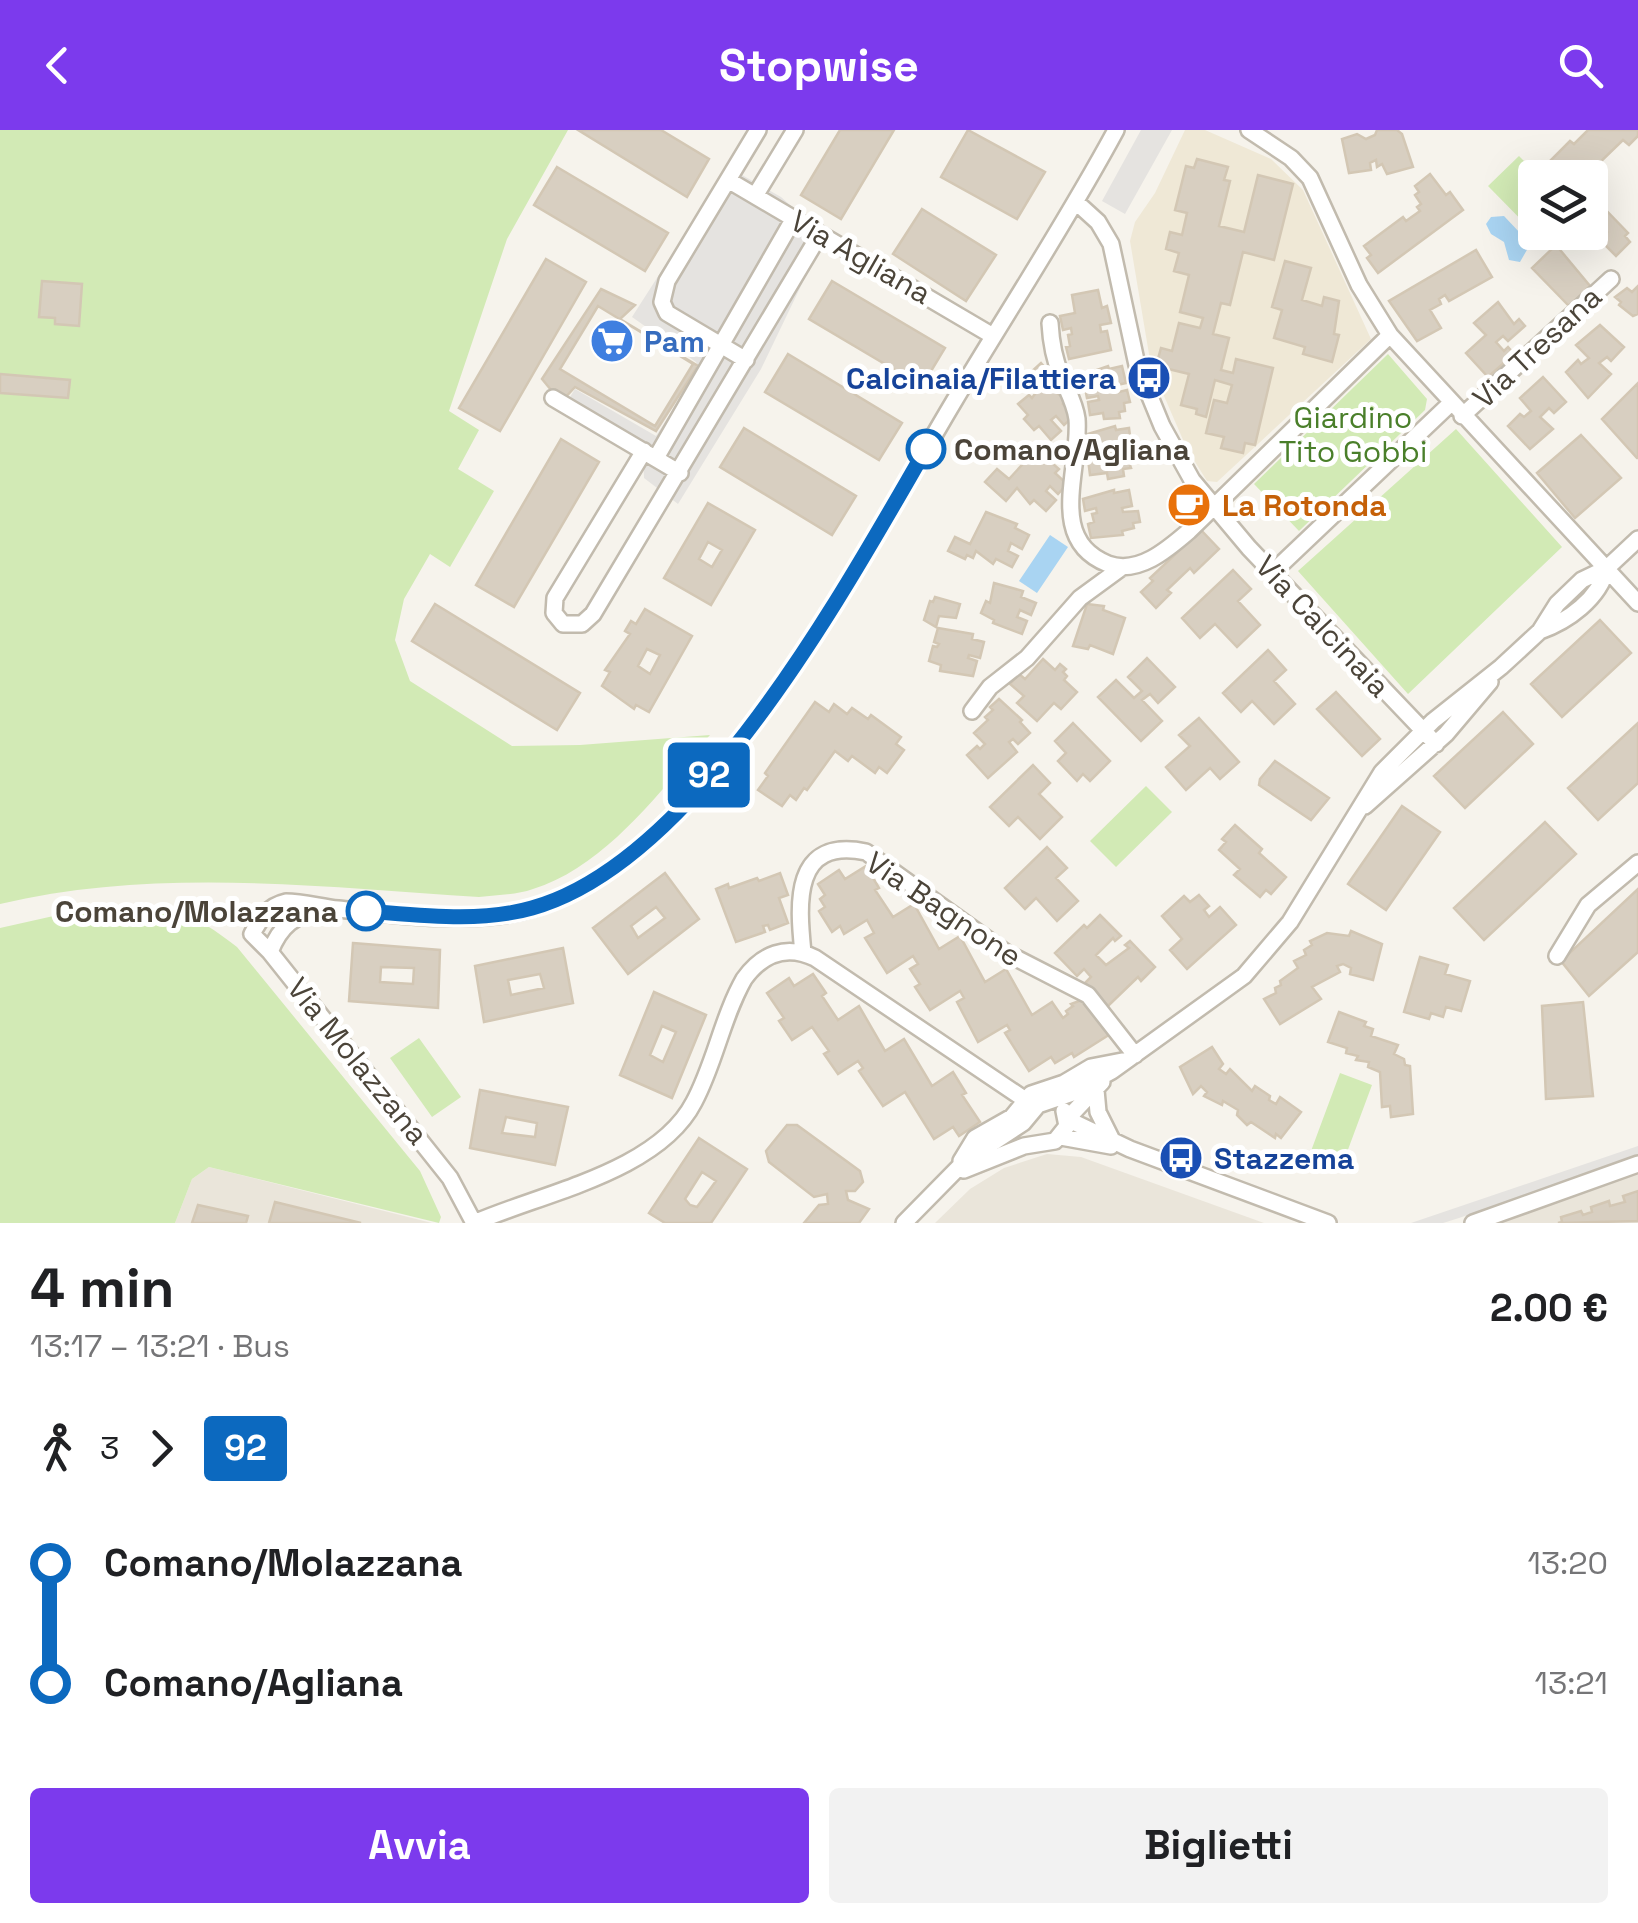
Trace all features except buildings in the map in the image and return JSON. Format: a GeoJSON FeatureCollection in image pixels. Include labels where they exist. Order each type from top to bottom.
{"type":"FeatureCollection","features":[{"type":"Feature","properties":{"kind":"street"},"geometry":{"type":"LineString","coordinates":[[746,360],[667,313],[662,297],[667,281],[758,130]]}},
{"type":"Feature","properties":{"kind":"street"},"geometry":{"type":"LineString","coordinates":[[755,196],[795,130]]}},
{"type":"Feature","properties":{"kind":"street"},"geometry":{"type":"LineString","coordinates":[[270,952],[291,920],[336,908],[455,916],[517,912],[579,889],[642,846],[714,769],[808,645],[1116,130]]}},
{"type":"Feature","properties":{"kind":"street"},"geometry":{"type":"LineString","coordinates":[[1249,130],[1291,158],[1310,178],[1358,285],[1390,335],[1638,603]]}},
{"type":"Feature","properties":{"kind":"street","name":"Via Agliana"},"geometry":{"type":"LineString","coordinates":[[728,180],[994,336]]}},
{"type":"Feature","properties":{"kind":"street","name":"Via Calcinaia"},"geometry":{"type":"LineString","coordinates":[[1076,202],[1098,222],[1111,244],[1127,330],[1148,396],[1184,466],[1213,508],[1436,744]]}},
{"type":"Feature","properties":{"kind":"street"},"geometry":{"type":"LineString","coordinates":[[794,218],[721,345],[554,598],[554,613],[562,624],[577,626],[590,618],[820,234]]}},
{"type":"Feature","properties":{"kind":"street","name":"Via Tresana"},"geometry":{"type":"LineString","coordinates":[[1272,573],[1611,279]]}},
{"type":"Feature","properties":{"kind":"street"},"geometry":{"type":"LineString","coordinates":[[1050,323],[1059,371],[1077,417],[1071,504],[1074,529],[1090,556],[1121,568]]}},
{"type":"Feature","properties":{"kind":"street"},"geometry":{"type":"LineString","coordinates":[[972,712],[990,686],[1027,658],[1080,598],[1121,568],[1162,552],[1213,508],[1390,335]]}},
{"type":"Feature","properties":{"kind":"street"},"geometry":{"type":"LineString","coordinates":[[552,398],[680,472]]}},
{"type":"Feature","properties":{"kind":"street"},"geometry":{"type":"LineString","coordinates":[[904,1223],[975,1153],[1028,1119],[1034,1108],[1112,1071],[1224,992],[1260,960],[1290,922],[1382,772],[1422,731],[1540,631],[1572,616],[1600,587],[1606,568],[1638,539]]}},
{"type":"Feature","properties":{"kind":"street"},"geometry":{"type":"LineString","coordinates":[[1356,814],[1436,744],[1502,667]]}},
{"type":"Feature","properties":{"kind":"street","name":"Via Bagnone"},"geometry":{"type":"LineString","coordinates":[[803,952],[800,897],[806,872],[831,854],[866,852],[1018,960],[1088,995],[1131,1057]]}},
{"type":"Feature","properties":{"kind":"street"},"geometry":{"type":"LineString","coordinates":[[1557,956],[1588,905],[1638,862]]}},
{"type":"Feature","properties":{"kind":"street","name":"Via Molazzana"},"geometry":{"type":"LineString","coordinates":[[336,908],[280,903],[268,910],[252,934],[460,1192],[474,1223]]}},
{"type":"Feature","properties":{"kind":"street"},"geometry":{"type":"LineString","coordinates":[[474,1223],[632,1160],[666,1138],[698,1096],[744,979],[756,964],[772,954],[803,952],[1024,1099]]}},
{"type":"Feature","properties":{"kind":"street"},"geometry":{"type":"LineString","coordinates":[[956,1174],[975,1138],[1012,1117],[1024,1099],[1087,1069],[1131,1057]]}},
{"type":"Feature","properties":{"kind":"street"},"geometry":{"type":"LineString","coordinates":[[956,1174],[1041,1141],[1055,1141],[1067,1119],[1112,1071]]}},
{"type":"Feature","properties":{"kind":"street"},"geometry":{"type":"LineString","coordinates":[[1096,1090],[1098,1112],[1112,1140]]}},
{"type":"Feature","properties":{"kind":"street"},"geometry":{"type":"LineString","coordinates":[[1048,1102],[1061,1108],[1067,1119],[1130,1150],[1328,1223]]}},
{"type":"Feature","properties":{"kind":"street"},"geometry":{"type":"LineString","coordinates":[[1028,1119],[1030,1132],[1041,1141]]}},
{"type":"Feature","properties":{"kind":"street"},"geometry":{"type":"LineString","coordinates":[[1060,1137],[1130,1150]]}},
{"type":"Feature","properties":{"kind":"street"},"geometry":{"type":"LineString","coordinates":[[1473,1223],[1638,1164]]}},
{"type":"Feature","properties":{"kind":"shaded area"},"geometry":{"type":"Polygon","coordinates":[[[1141,130],[1172,130],[1125,214],[1102,201],[1141,130]]]}},
{"type":"Feature","properties":{"kind":"shaded area"},"geometry":{"type":"Polygon","coordinates":[[[1185,130],[1205,130],[1271,159],[1303,190],[1371,339],[1217,482],[1207,481],[1187,449],[1151,366],[1130,241],[1135,222],[1155,193],[1185,130]]]}},
{"type":"Feature","properties":{"kind":"shaded area"},"geometry":{"type":"Polygon","coordinates":[[[728,167],[781,197],[825,236],[761,369],[678,504],[644,478],[643,451],[565,405],[575,389],[656,436],[699,369],[696,362],[632,317],[728,167]]]}},
{"type":"Feature","properties":{"kind":"shaded area"},"geometry":{"type":"Polygon","coordinates":[[[1638,1146],[1638,1156],[1459,1218],[1443,1223],[1411,1223],[1638,1146]]]}},
{"type":"Feature","properties":{"kind":"shaded area"},"geometry":{"type":"Polygon","coordinates":[[[1047,1154],[1081,1157],[1264,1223],[935,1223],[970,1189],[1004,1168],[1047,1154]]]}},
{"type":"Feature","properties":{"kind":"shaded area"},"geometry":{"type":"Polygon","coordinates":[[[209,1167],[432,1223],[175,1223],[192,1179],[209,1167]]]}},
{"type":"Feature","properties":{"kind":"shaded area"},"geometry":{"type":"Polygon","coordinates":[[[1638,1174],[1638,1223],[1492,1223],[1638,1174]]]}},
{"type":"Feature","properties":{"kind":"green space"},"geometry":{"type":"Polygon","coordinates":[[[0,130],[568,130],[507,239],[449,411],[479,430],[458,469],[494,491],[450,567],[430,554],[404,599],[395,640],[410,681],[512,746],[710,735],[652,802],[608,845],[560,878],[527,891],[500,895],[178,883],[118,886],[0,904],[0,130]]]}},
{"type":"Feature","properties":{"kind":"green space"},"geometry":{"type":"Polygon","coordinates":[[[1519,156],[1523,160],[1518,160],[1518,217],[1488,186],[1519,156]]]}},
{"type":"Feature","properties":{"kind":"green space","name":"Giardino Tito Gobbi"},"geometry":{"type":"Polygon","coordinates":[[[1388,354],[1427,399],[1425,410],[1299,531],[1254,484],[1388,354]]]}},
{"type":"Feature","properties":{"kind":"green space"},"geometry":{"type":"Polygon","coordinates":[[[1456,429],[1562,547],[1408,694],[1298,571],[1456,429]]]}},
{"type":"Feature","properties":{"kind":"green space"},"geometry":{"type":"Polygon","coordinates":[[[1146,786],[1172,812],[1116,867],[1090,841],[1146,786]]]}},
{"type":"Feature","properties":{"kind":"green space"},"geometry":{"type":"Polygon","coordinates":[[[144,908],[194,919],[237,947],[420,1171],[441,1217],[439,1223],[209,1167],[192,1179],[175,1223],[0,1223],[0,928],[58,915],[144,908]]]}},
{"type":"Feature","properties":{"kind":"green space"},"geometry":{"type":"Polygon","coordinates":[[[419,1038],[461,1097],[432,1117],[390,1058],[419,1038]]]}},
{"type":"Feature","properties":{"kind":"green space"},"geometry":{"type":"Polygon","coordinates":[[[1340,1073],[1372,1085],[1343,1163],[1311,1151],[1340,1073]]]}},
{"type":"Feature","properties":{"kind":"water"},"geometry":{"type":"Polygon","coordinates":[[[1504,216],[1518,231],[1518,250],[1527,250],[1520,262],[1509,260],[1504,242],[1491,234],[1486,224],[1491,217],[1504,216]]]}},
{"type":"Feature","properties":{"kind":"water"},"geometry":{"type":"Polygon","coordinates":[[[1050,535],[1068,547],[1037,593],[1019,581],[1050,535]]]}},
{"type":"Feature","properties":{"kind":"bus line","name":"92"},"geometry":{"type":"LineString","coordinates":[[366,911],[470,916],[528,910],[579,889],[634,854],[714,769],[778,688],[837,601],[926,449]]}},
{"type":"Feature","properties":{"kind":"place","name":"Pam"},"geometry":{"type":"Point","coordinates":[612,341]}},
{"type":"Feature","properties":{"kind":"place","name":"Calcinaia/Filattiera"},"geometry":{"type":"Point","coordinates":[1149,378]}},
{"type":"Feature","properties":{"kind":"place","name":"Comano/Agliana"},"geometry":{"type":"Point","coordinates":[926,449]}},
{"type":"Feature","properties":{"kind":"place","name":"La Rotonda"},"geometry":{"type":"Point","coordinates":[1189,505]}},
{"type":"Feature","properties":{"kind":"place","name":"Comano/Molazzana"},"geometry":{"type":"Point","coordinates":[366,911]}},
{"type":"Feature","properties":{"kind":"place","name":"Stazzema"},"geometry":{"type":"Point","coordinates":[1181,1158]}}]}
